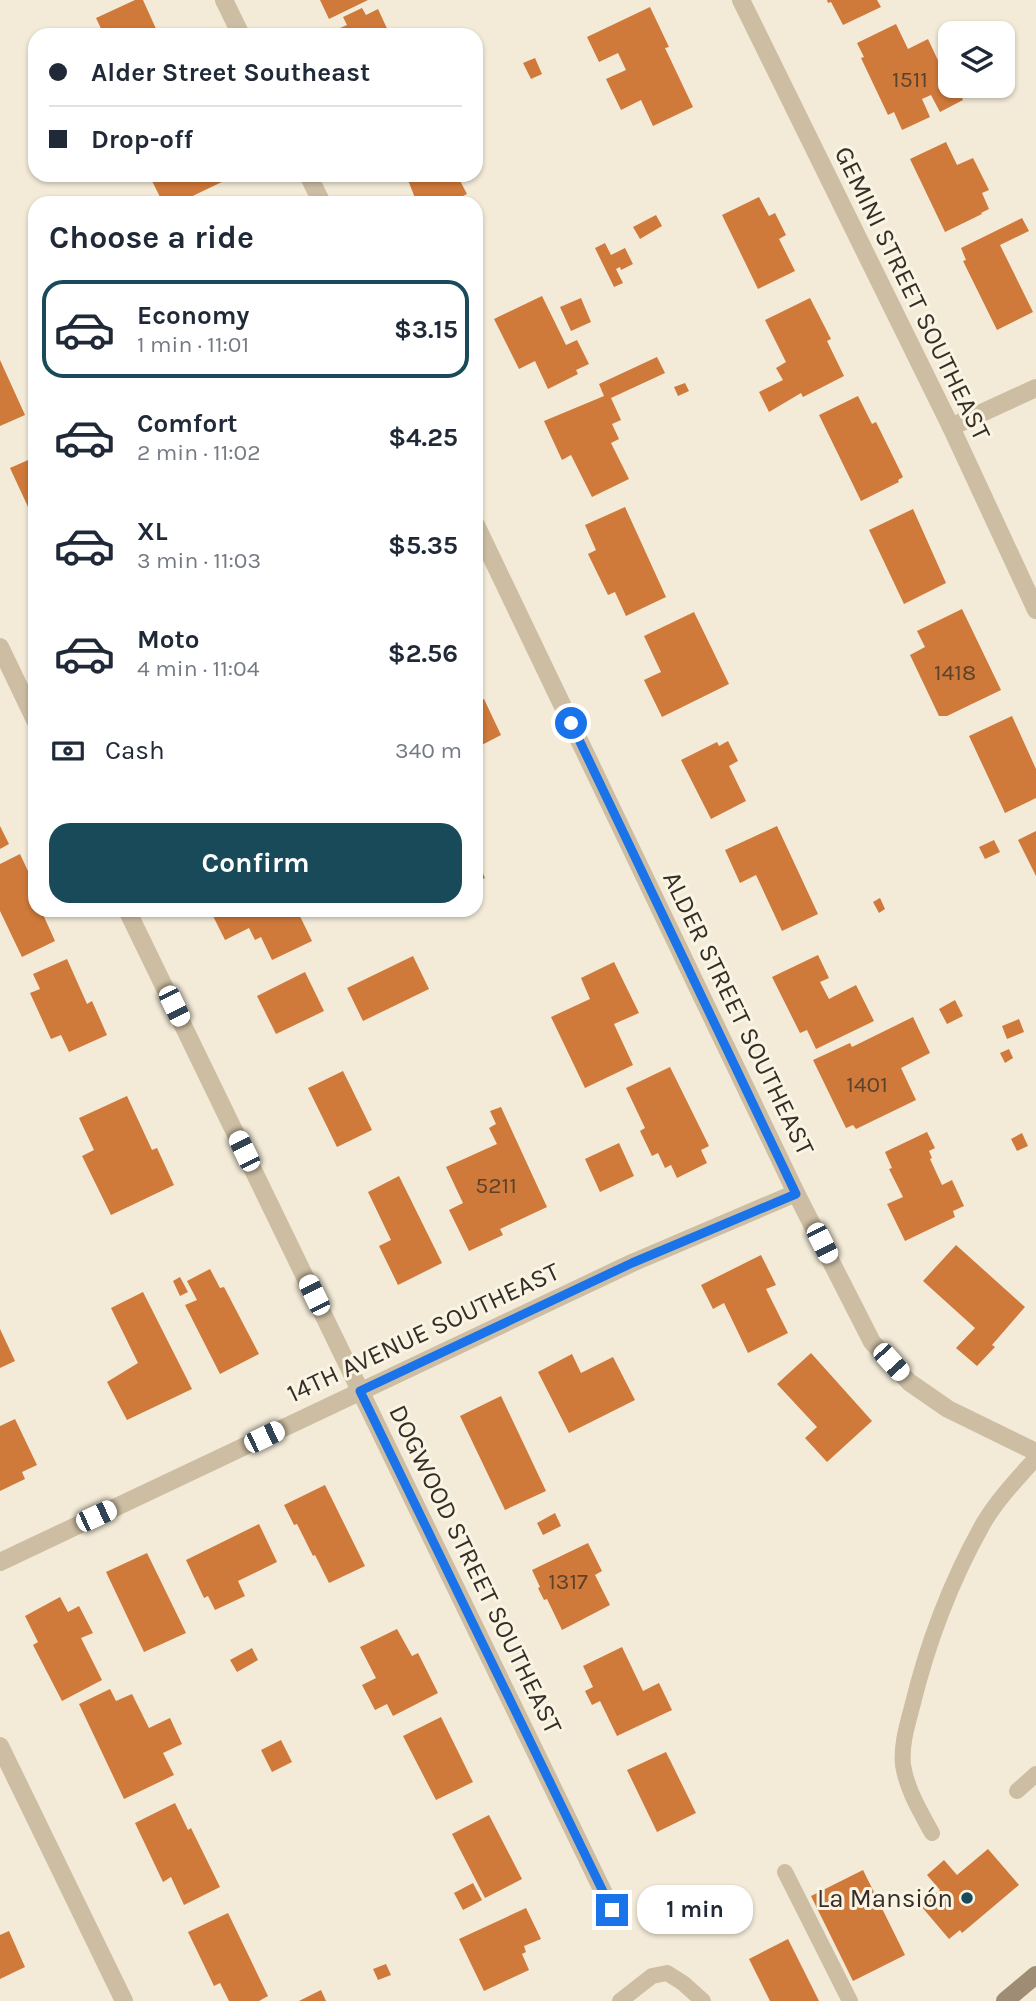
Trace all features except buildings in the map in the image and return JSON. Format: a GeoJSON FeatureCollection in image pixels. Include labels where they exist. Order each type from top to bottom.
{"type":"FeatureCollection","features":[{"type":"Feature","properties":{"kind":"main road"},"geometry":{"type":"LineString","coordinates":[[1005,2001],[1036,1975]]}},
{"type":"Feature","properties":{"kind":"street"},"geometry":{"type":"LineString","coordinates":[[224,0],[238,28]]}},
{"type":"Feature","properties":{"kind":"street","name":"GEMINI STREET SOUTHEAST"},"geometry":{"type":"LineString","coordinates":[[741,0],[951,427],[1036,610]]}},
{"type":"Feature","properties":{"kind":"street"},"geometry":{"type":"LineString","coordinates":[[951,427],[1036,388]]}},
{"type":"Feature","properties":{"kind":"street","name":"ALDER STREET SOUTHEAST"},"geometry":{"type":"LineString","coordinates":[[483,540],[796,1194],[873,1342],[909,1382],[948,1409],[1036,1452]]}},
{"type":"Feature","properties":{"kind":"street"},"geometry":{"type":"LineString","coordinates":[[0,648],[28,706]]}},
{"type":"Feature","properties":{"kind":"street","name":"DOGWOOD STREET SOUTHEAST"},"geometry":{"type":"LineString","coordinates":[[130,917],[612,1910]]}},
{"type":"Feature","properties":{"kind":"street","name":"14TH AVENUE SOUTHEAST"},"geometry":{"type":"LineString","coordinates":[[0,1562],[632,1263],[796,1194]]}},
{"type":"Feature","properties":{"kind":"street"},"geometry":{"type":"LineString","coordinates":[[0,1746],[124,2001]]}},
{"type":"Feature","properties":{"kind":"lane"},"geometry":{"type":"LineString","coordinates":[[932,1833],[907,1786],[903,1763],[903,1743],[923,1662],[955,1583],[984,1523],[1013,1483],[1036,1458]]}},
{"type":"Feature","properties":{"kind":"lane"},"geometry":{"type":"LineString","coordinates":[[1017,1791],[1036,1774]]}},
{"type":"Feature","properties":{"kind":"lane"},"geometry":{"type":"LineString","coordinates":[[785,1872],[850,2001]]}},
{"type":"Feature","properties":{"kind":"lane"},"geometry":{"type":"LineString","coordinates":[[620,2001],[652,1976],[667,1973],[703,2001]]}},
{"type":"Feature","properties":{"kind":"place","name":"La Mansión"},"geometry":{"type":"Point","coordinates":[967,1898]}},
{"type":"Feature","properties":{"kind":"route"},"geometry":{"type":"LineString","coordinates":[[571,723],[796,1194],[632,1263],[360,1391],[612,1910]]}}]}
